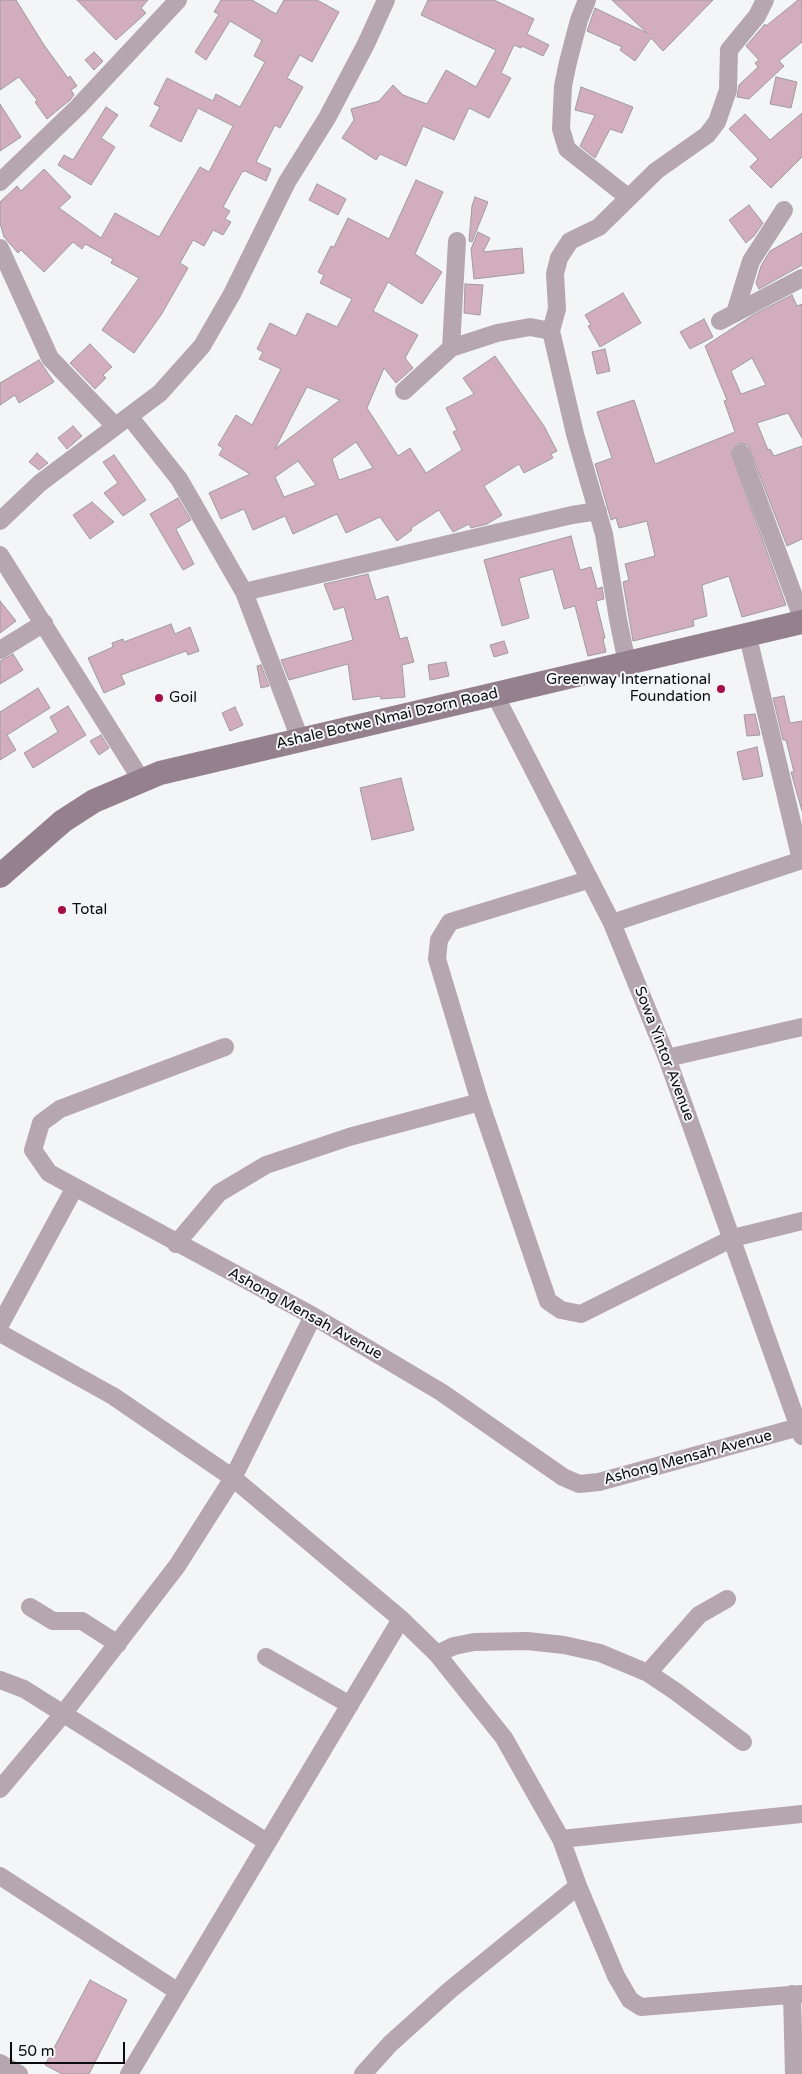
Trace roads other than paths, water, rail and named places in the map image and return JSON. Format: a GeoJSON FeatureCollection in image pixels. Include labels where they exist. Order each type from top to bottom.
{"type":"FeatureCollection","features":[{"type":"Feature","properties":{"kind":"main road","name":"Ashale Botwe Nmai Dzorn Road"},"geometry":{"type":"LineString","coordinates":[[0,876],[63,821],[94,801],[160,773],[212,759],[748,637],[802,622]]}},
{"type":"Feature","properties":{"kind":"street"},"geometry":{"type":"LineString","coordinates":[[0,182],[78,107],[178,0]]}},
{"type":"Feature","properties":{"kind":"street"},"geometry":{"type":"LineString","coordinates":[[0,521],[40,483],[160,393],[202,346],[232,294],[287,182],[326,118],[362,52],[386,0]]}},
{"type":"Feature","properties":{"kind":"street"},"geometry":{"type":"LineString","coordinates":[[587,0],[579,20],[563,86],[561,129],[567,149],[629,198]]}},
{"type":"Feature","properties":{"kind":"street"},"geometry":{"type":"LineString","coordinates":[[628,663],[598,511],[575,434],[551,331],[557,309],[555,274],[558,258],[563,248],[570,241],[599,227],[656,171],[707,134],[717,122],[728,90],[729,50],[757,16],[764,0]]}},
{"type":"Feature","properties":{"kind":"street"},"geometry":{"type":"LineString","coordinates":[[784,210],[751,261],[727,317],[802,278]]}},
{"type":"Feature","properties":{"kind":"street"},"geometry":{"type":"LineString","coordinates":[[451,348],[457,241]]}},
{"type":"Feature","properties":{"kind":"street"},"geometry":{"type":"LineString","coordinates":[[0,248],[50,358],[122,421],[180,479],[244,592],[300,739]]}},
{"type":"Feature","properties":{"kind":"street"},"geometry":{"type":"LineString","coordinates":[[404,391],[451,348],[497,333],[530,326],[551,331]]}},
{"type":"Feature","properties":{"kind":"street"},"geometry":{"type":"LineString","coordinates":[[741,453],[802,618]]}},
{"type":"Feature","properties":{"kind":"street"},"geometry":{"type":"LineString","coordinates":[[244,592],[572,515],[598,511]]}},
{"type":"Feature","properties":{"kind":"street"},"geometry":{"type":"LineString","coordinates":[[0,555],[142,781]]}},
{"type":"Feature","properties":{"kind":"street"},"geometry":{"type":"LineString","coordinates":[[0,650],[44,624]]}},
{"type":"Feature","properties":{"kind":"street"},"geometry":{"type":"LineString","coordinates":[[612,923],[801,860],[748,637]]}},
{"type":"Feature","properties":{"kind":"street","name":"Sowa Yintor Avenue"},"geometry":{"type":"LineString","coordinates":[[495,695],[588,880],[612,923],[667,1058],[733,1238],[800,1432]]}},
{"type":"Feature","properties":{"kind":"street"},"geometry":{"type":"LineString","coordinates":[[588,880],[450,922],[439,940],[437,959],[480,1102],[548,1300],[561,1310],[580,1314],[733,1238],[802,1221]]}},
{"type":"Feature","properties":{"kind":"street"},"geometry":{"type":"LineString","coordinates":[[667,1058],[802,1026]]}},
{"type":"Feature","properties":{"kind":"street","name":"Ashong Mensah Avenue"},"geometry":{"type":"LineString","coordinates":[[225,1047],[60,1109],[41,1123],[32,1150],[49,1173],[176,1244],[313,1316],[441,1392],[563,1477],[579,1484],[599,1482],[800,1432]]}},
{"type":"Feature","properties":{"kind":"street"},"geometry":{"type":"LineString","coordinates":[[176,1244],[219,1193],[266,1165],[350,1138],[480,1102]]}},
{"type":"Feature","properties":{"kind":"street"},"geometry":{"type":"LineString","coordinates":[[0,1324],[75,1187]]}},
{"type":"Feature","properties":{"kind":"street"},"geometry":{"type":"LineString","coordinates":[[0,1789],[63,1714],[177,1566],[233,1478],[313,1316]]}},
{"type":"Feature","properties":{"kind":"street"},"geometry":{"type":"LineString","coordinates":[[0,1333],[113,1396],[233,1478],[401,1619],[437,1654],[504,1738],[561,1839],[578,1886],[616,1976],[630,2000],[641,2006],[797,1994],[794,2074]]}},
{"type":"Feature","properties":{"kind":"street"},"geometry":{"type":"LineString","coordinates":[[648,1674],[699,1615],[727,1599]]}},
{"type":"Feature","properties":{"kind":"street"},"geometry":{"type":"LineString","coordinates":[[30,1607],[53,1621],[82,1621],[118,1644]]}},
{"type":"Feature","properties":{"kind":"street"},"geometry":{"type":"LineString","coordinates":[[129,2074],[401,1619]]}},
{"type":"Feature","properties":{"kind":"street"},"geometry":{"type":"LineString","coordinates":[[437,1654],[454,1646],[474,1642],[527,1641],[564,1645],[600,1653],[648,1674],[675,1691],[743,1742]]}},
{"type":"Feature","properties":{"kind":"street"},"geometry":{"type":"LineString","coordinates":[[266,1657],[350,1704]]}},
{"type":"Feature","properties":{"kind":"street"},"geometry":{"type":"LineString","coordinates":[[0,1680],[24,1689],[267,1842]]}},
{"type":"Feature","properties":{"kind":"street"},"geometry":{"type":"LineString","coordinates":[[561,1839],[802,1814]]}},
{"type":"Feature","properties":{"kind":"street"},"geometry":{"type":"LineString","coordinates":[[0,1876],[177,1991]]}},
{"type":"Feature","properties":{"kind":"street"},"geometry":{"type":"LineString","coordinates":[[363,2074],[390,2044],[450,1990],[578,1886]]}},
{"type":"Feature","properties":{"kind":"street"},"geometry":{"type":"LineString","coordinates":[[0,2062],[19,2074]]}},
{"type":"Feature","properties":{"kind":"place","name":"Greenway International Foundation"},"geometry":{"type":"Point","coordinates":[721,689]}},
{"type":"Feature","properties":{"kind":"place","name":"Goil"},"geometry":{"type":"Point","coordinates":[159,698]}},
{"type":"Feature","properties":{"kind":"place","name":"Total"},"geometry":{"type":"Point","coordinates":[62,910]}}]}
